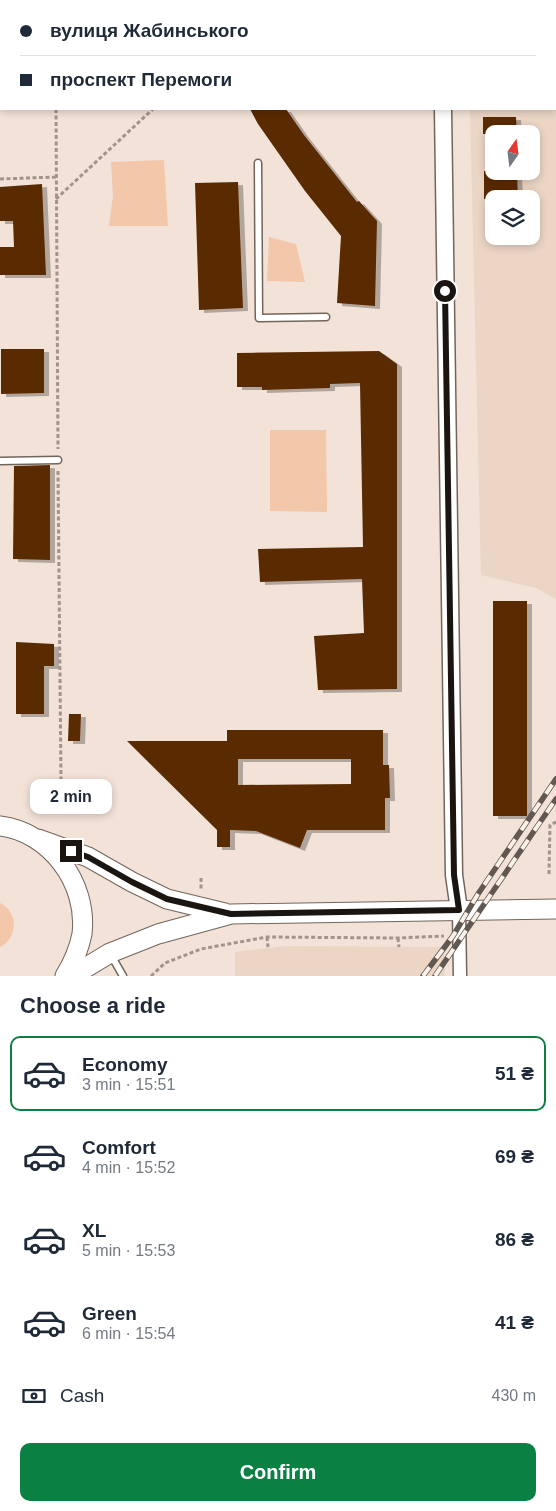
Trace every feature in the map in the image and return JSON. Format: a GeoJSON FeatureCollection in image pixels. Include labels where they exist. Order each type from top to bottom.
{"type":"FeatureCollection","features":[{"type":"Feature","properties":{"kind":"main road"},"geometry":{"type":"LineString","coordinates":[[0,826],[10,827],[88,857],[167,899],[231,914],[556,909]]}},
{"type":"Feature","properties":{"kind":"main road"},"geometry":{"type":"LineString","coordinates":[[38,839],[58,857],[73,880],[81,906],[82,933],[75,959],[65,976]]}},
{"type":"Feature","properties":{"kind":"main road"},"geometry":{"type":"LineString","coordinates":[[72,976],[110,953],[158,934],[231,914]]}},
{"type":"Feature","properties":{"kind":"street"},"geometry":{"type":"LineString","coordinates":[[443,110],[454,865],[459,910],[460,976]]}},
{"type":"Feature","properties":{"kind":"lane"},"geometry":{"type":"LineString","coordinates":[[258,163],[259,318],[326,317]]}},
{"type":"Feature","properties":{"kind":"lane"},"geometry":{"type":"LineString","coordinates":[[0,461],[58,460]]}},
{"type":"Feature","properties":{"kind":"lane"},"geometry":{"type":"LineString","coordinates":[[110,953],[123,976]]}},
{"type":"Feature","properties":{"kind":"path"},"geometry":{"type":"LineString","coordinates":[[56,110],[61,780]]}},
{"type":"Feature","properties":{"kind":"path"},"geometry":{"type":"LineString","coordinates":[[56,199],[152,110]]}},
{"type":"Feature","properties":{"kind":"path"},"geometry":{"type":"LineString","coordinates":[[0,179],[56,177]]}},
{"type":"Feature","properties":{"kind":"path"},"geometry":{"type":"LineString","coordinates":[[549,874],[550,825],[556,822]]}},
{"type":"Feature","properties":{"kind":"path"},"geometry":{"type":"LineString","coordinates":[[151,976],[166,963],[201,949],[267,937],[398,938],[444,936]]}},
{"type":"Feature","properties":{"kind":"path"},"geometry":{"type":"LineString","coordinates":[[267,937],[268,947]]}},
{"type":"Feature","properties":{"kind":"path"},"geometry":{"type":"LineString","coordinates":[[398,938],[399,947]]}},
{"type":"Feature","properties":{"kind":"shaded area"},"geometry":{"type":"Polygon","coordinates":[[[470,110],[556,110],[556,599],[536,588],[481,575],[470,110]]]}},
{"type":"Feature","properties":{"kind":"shaded area"},"geometry":{"type":"Polygon","coordinates":[[[164,160],[168,226],[109,226],[113,196],[111,162],[164,160]]]}},
{"type":"Feature","properties":{"kind":"shaded area"},"geometry":{"type":"Polygon","coordinates":[[[269,237],[296,244],[305,282],[267,281],[269,237]]]}},
{"type":"Feature","properties":{"kind":"shaded area"},"geometry":{"type":"Polygon","coordinates":[[[270,430],[326,430],[327,512],[270,511],[270,430]]]}},
{"type":"Feature","properties":{"kind":"shaded area"},"geometry":{"type":"Polygon","coordinates":[[[0,903],[11,912],[14,925],[10,938],[0,947],[0,903]]]}},
{"type":"Feature","properties":{"kind":"shaded area"},"geometry":{"type":"Polygon","coordinates":[[[287,946],[444,947],[445,976],[235,976],[235,952],[287,946]]]}},
{"type":"Feature","properties":{"kind":"building"},"geometry":{"type":"Polygon","coordinates":[[[251,110],[287,110],[357,202],[359,201],[377,221],[375,306],[337,303],[341,236],[305,191],[258,124],[251,110]]]}},
{"type":"Feature","properties":{"kind":"building"},"geometry":{"type":"Polygon","coordinates":[[[483,117],[516,117],[516,125],[485,125],[485,134],[483,134],[483,117]]]}},
{"type":"Feature","properties":{"kind":"building"},"geometry":{"type":"Polygon","coordinates":[[[484,171],[485,180],[517,180],[518,190],[485,190],[484,199],[484,171]]]}},
{"type":"Feature","properties":{"kind":"building"},"geometry":{"type":"Polygon","coordinates":[[[238,182],[243,308],[199,310],[195,183],[238,182]]]}},
{"type":"Feature","properties":{"kind":"building"},"geometry":{"type":"Polygon","coordinates":[[[42,184],[46,275],[0,275],[0,247],[14,247],[13,221],[0,221],[0,187],[42,184]]]}},
{"type":"Feature","properties":{"kind":"building"},"geometry":{"type":"Polygon","coordinates":[[[1,349],[44,349],[44,393],[1,394],[1,349]]]}},
{"type":"Feature","properties":{"kind":"building"},"geometry":{"type":"Polygon","coordinates":[[[379,351],[397,364],[397,689],[318,690],[314,636],[364,633],[362,579],[260,582],[258,549],[363,547],[360,383],[330,384],[330,388],[262,390],[262,387],[237,387],[237,353],[379,351]]]}},
{"type":"Feature","properties":{"kind":"building"},"geometry":{"type":"Polygon","coordinates":[[[50,465],[50,560],[13,559],[14,466],[50,465]]]}},
{"type":"Feature","properties":{"kind":"building"},"geometry":{"type":"Polygon","coordinates":[[[493,601],[527,601],[527,816],[493,816],[493,601]]]}},
{"type":"Feature","properties":{"kind":"building"},"geometry":{"type":"Polygon","coordinates":[[[16,642],[54,644],[54,666],[44,666],[44,714],[16,714],[16,642]]]}},
{"type":"Feature","properties":{"kind":"building"},"geometry":{"type":"Polygon","coordinates":[[[69,714],[81,714],[80,741],[68,741],[69,714]]]}},
{"type":"Feature","properties":{"kind":"building"},"geometry":{"type":"Polygon","coordinates":[[[227,730],[383,730],[383,765],[389,765],[390,798],[385,798],[385,830],[307,830],[300,848],[256,831],[230,830],[230,847],[217,847],[217,830],[127,741],[227,741],[227,730]],[[238,759],[238,785],[351,784],[351,759],[238,759]]]}},
{"type":"Feature","properties":{"kind":"railway"},"geometry":{"type":"LineString","coordinates":[[423,976],[453,936],[478,894],[556,779]]}},
{"type":"Feature","properties":{"kind":"railway"},"geometry":{"type":"LineString","coordinates":[[435,976],[556,799]]}},
{"type":"Feature","properties":{"kind":"route"},"geometry":{"type":"LineString","coordinates":[[71,851],[88,857],[167,899],[231,914],[459,910],[454,875],[445,291]]}}]}
